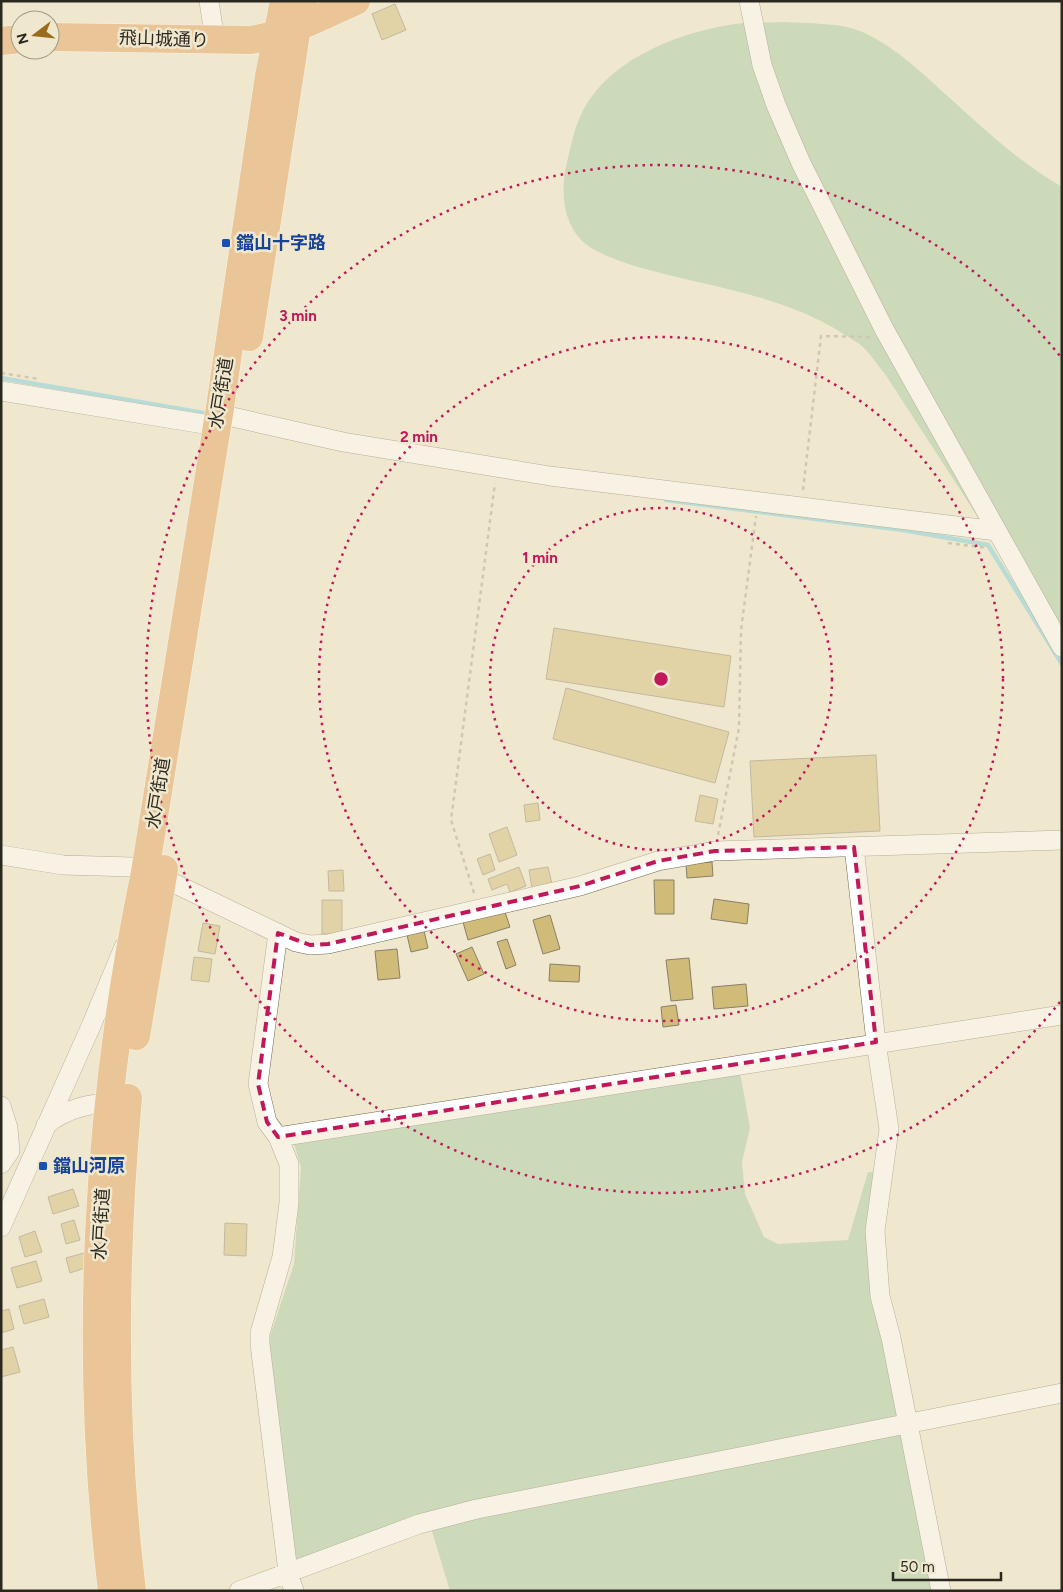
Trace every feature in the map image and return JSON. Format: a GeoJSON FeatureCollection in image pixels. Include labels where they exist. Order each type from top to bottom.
{"type":"FeatureCollection","features":[{"type":"Feature","properties":{"kind":"highway","name":"水戸街道"},"geometry":{"type":"LineString","coordinates":[[132,1591],[122,1504],[116,1333],[118,1104],[130,1073],[154,875],[224,419],[287,31],[284,1]]}},
{"type":"Feature","properties":{"kind":"highway","name":"水戸街道"},"geometry":{"type":"LineString","coordinates":[[287,31],[303,1]]}},
{"type":"Feature","properties":{"kind":"highway","name":"飛山城通り"},"geometry":{"type":"LineString","coordinates":[[60,38],[92,36],[215,41],[250,40],[287,31],[356,1]]}},
{"type":"Feature","properties":{"kind":"highway","name":"水戸街道"},"geometry":{"type":"LineString","coordinates":[[112,1591],[106,1541],[97,1406],[98,1274],[118,1104],[134,925],[154,875]]}},
{"type":"Feature","properties":{"kind":"street"},"geometry":{"type":"LineString","coordinates":[[209,1],[215,41]]}},
{"type":"Feature","properties":{"kind":"street"},"geometry":{"type":"LineString","coordinates":[[749,1],[762,65],[776,105],[802,163],[889,337],[1062,646]]}},
{"type":"Feature","properties":{"kind":"street"},"geometry":{"type":"LineString","coordinates":[[1,390],[224,419],[343,442],[498,477],[801,507],[997,531]]}},
{"type":"Feature","properties":{"kind":"street"},"geometry":{"type":"LineString","coordinates":[[1,855],[63,865],[119,865],[154,875],[296,942],[310,945],[328,944],[580,886],[658,861],[715,851],[1062,840]]}},
{"type":"Feature","properties":{"kind":"street"},"geometry":{"type":"LineString","coordinates":[[854,847],[876,1042],[889,1129],[875,1231],[880,1286],[941,1591]]}},
{"type":"Feature","properties":{"kind":"street"},"geometry":{"type":"LineString","coordinates":[[2,1219],[46,1125],[134,925]]}},
{"type":"Feature","properties":{"kind":"street"},"geometry":{"type":"LineString","coordinates":[[278,933],[258,1084],[267,1122],[278,1137],[289,1164],[289,1203],[282,1257],[260,1333],[260,1344],[288,1572],[294,1591]]}},
{"type":"Feature","properties":{"kind":"street"},"geometry":{"type":"LineString","coordinates":[[278,1137],[876,1042],[1062,1015]]}},
{"type":"Feature","properties":{"kind":"street"},"geometry":{"type":"LineString","coordinates":[[46,1125],[72,1110],[118,1104]]}},
{"type":"Feature","properties":{"kind":"street"},"geometry":{"type":"LineString","coordinates":[[1,1106],[8,1128],[10,1151],[1,1164]]}},
{"type":"Feature","properties":{"kind":"street"},"geometry":{"type":"LineString","coordinates":[[238,1591],[419,1524],[477,1509],[1062,1393]]}},
{"type":"Feature","properties":{"kind":"path"},"geometry":{"type":"LineString","coordinates":[[801,507],[821,336],[889,337]]}},
{"type":"Feature","properties":{"kind":"path"},"geometry":{"type":"LineString","coordinates":[[479,909],[451,820],[498,477]]}},
{"type":"Feature","properties":{"kind":"path"},"geometry":{"type":"LineString","coordinates":[[715,851],[739,728],[741,630],[756,516],[746,515]]}},
{"type":"Feature","properties":{"kind":"highlighted area"},"geometry":{"type":"Polygon","coordinates":[[[854,847],[876,1042],[278,1137],[267,1122],[258,1084],[278,933],[310,945],[328,944],[580,886],[658,861],[715,851],[854,847]]]}},
{"type":"Feature","properties":{"kind":"green space"},"geometry":{"type":"Polygon","coordinates":[[[784,22],[842,26],[860,31],[883,43],[914,66],[985,130],[1030,166],[1062,187],[1062,637],[1009,565],[885,374],[862,346],[820,320],[797,310],[749,294],[649,270],[613,258],[587,245],[574,231],[566,213],[564,202],[567,162],[576,126],[581,115],[592,96],[608,79],[626,64],[646,52],[691,34],[735,24],[784,22]]]}},
{"type":"Feature","properties":{"kind":"green space"},"geometry":{"type":"Polygon","coordinates":[[[740,1072],[750,1128],[742,1162],[745,1194],[764,1237],[778,1244],[848,1240],[868,1172],[879,1172],[900,1419],[427,1512],[295,1562],[269,1339],[294,1264],[301,1167],[294,1144],[740,1072]]]}},
{"type":"Feature","properties":{"kind":"green space"},"geometry":{"type":"Polygon","coordinates":[[[903,1434],[933,1591],[450,1591],[431,1528],[903,1434]]]}},
{"type":"Feature","properties":{"kind":"building"},"geometry":{"type":"Polygon","coordinates":[[[395,4],[406,30],[382,40],[372,14],[395,4]]]}},
{"type":"Feature","properties":{"kind":"building"},"geometry":{"type":"Polygon","coordinates":[[[554,628],[731,656],[724,707],[546,679],[554,628]]]}},
{"type":"Feature","properties":{"kind":"building"},"geometry":{"type":"Polygon","coordinates":[[[566,688],[729,732],[715,783],[553,739],[566,688]]]}},
{"type":"Feature","properties":{"kind":"building"},"geometry":{"type":"Polygon","coordinates":[[[876,755],[880,831],[754,837],[750,761],[876,755]]]}},
{"type":"Feature","properties":{"kind":"building"},"geometry":{"type":"Polygon","coordinates":[[[700,795],[718,799],[713,824],[695,821],[700,795]]]}},
{"type":"Feature","properties":{"kind":"building"},"geometry":{"type":"Polygon","coordinates":[[[538,803],[540,820],[526,822],[524,805],[538,803]]]}},
{"type":"Feature","properties":{"kind":"building"},"geometry":{"type":"Polygon","coordinates":[[[507,827],[517,855],[499,862],[489,834],[507,827]]]}},
{"type":"Feature","properties":{"kind":"building"},"geometry":{"type":"Polygon","coordinates":[[[490,854],[495,870],[483,875],[477,859],[490,854]]]}},
{"type":"Feature","properties":{"kind":"building"},"geometry":{"type":"Polygon","coordinates":[[[712,862],[713,876],[687,878],[686,864],[712,862]]]}},
{"type":"Feature","properties":{"kind":"building"},"geometry":{"type":"Polygon","coordinates":[[[519,867],[526,886],[510,892],[507,884],[492,890],[488,879],[519,867]]]}},
{"type":"Feature","properties":{"kind":"building"},"geometry":{"type":"Polygon","coordinates":[[[548,867],[552,884],[532,888],[529,870],[548,867]]]}},
{"type":"Feature","properties":{"kind":"building"},"geometry":{"type":"Polygon","coordinates":[[[343,870],[344,891],[329,891],[328,871],[343,870]]]}},
{"type":"Feature","properties":{"kind":"building"},"geometry":{"type":"Polygon","coordinates":[[[654,880],[674,880],[674,914],[655,914],[654,880]]]}},
{"type":"Feature","properties":{"kind":"building"},"geometry":{"type":"Polygon","coordinates":[[[714,899],[749,904],[747,924],[711,919],[714,899]]]}},
{"type":"Feature","properties":{"kind":"building"},"geometry":{"type":"Polygon","coordinates":[[[322,900],[342,900],[342,934],[322,934],[322,900]]]}},
{"type":"Feature","properties":{"kind":"building"},"geometry":{"type":"Polygon","coordinates":[[[504,909],[510,927],[468,940],[463,922],[504,909]]]}},
{"type":"Feature","properties":{"kind":"building"},"geometry":{"type":"Polygon","coordinates":[[[550,915],[560,949],[543,954],[533,920],[550,915]]]}},
{"type":"Feature","properties":{"kind":"building"},"geometry":{"type":"Polygon","coordinates":[[[203,923],[220,926],[215,954],[198,951],[203,923]]]}},
{"type":"Feature","properties":{"kind":"building"},"geometry":{"type":"Polygon","coordinates":[[[424,931],[428,948],[411,952],[407,935],[424,931]]]}},
{"type":"Feature","properties":{"kind":"building"},"geometry":{"type":"Polygon","coordinates":[[[507,939],[516,965],[506,969],[497,942],[507,939]]]}},
{"type":"Feature","properties":{"kind":"building"},"geometry":{"type":"Polygon","coordinates":[[[472,947],[484,974],[468,981],[456,954],[472,947]]]}},
{"type":"Feature","properties":{"kind":"building"},"geometry":{"type":"Polygon","coordinates":[[[397,949],[400,978],[378,980],[375,951],[397,949]]]}},
{"type":"Feature","properties":{"kind":"building"},"geometry":{"type":"Polygon","coordinates":[[[194,957],[212,959],[209,982],[191,980],[194,957]]]}},
{"type":"Feature","properties":{"kind":"building"},"geometry":{"type":"Polygon","coordinates":[[[689,958],[693,999],[671,1001],[666,960],[689,958]]]}},
{"type":"Feature","properties":{"kind":"building"},"geometry":{"type":"Polygon","coordinates":[[[550,964],[580,966],[579,982],[549,981],[550,964]]]}},
{"type":"Feature","properties":{"kind":"building"},"geometry":{"type":"Polygon","coordinates":[[[746,984],[748,1006],[714,1009],[712,987],[746,984]]]}},
{"type":"Feature","properties":{"kind":"building"},"geometry":{"type":"Polygon","coordinates":[[[676,1005],[679,1025],[663,1027],[661,1007],[676,1005]]]}},
{"type":"Feature","properties":{"kind":"building"},"geometry":{"type":"Polygon","coordinates":[[[73,1189],[79,1206],[53,1214],[48,1197],[73,1189]]]}},
{"type":"Feature","properties":{"kind":"building"},"geometry":{"type":"Polygon","coordinates":[[[74,1220],[80,1240],[66,1244],[61,1224],[74,1220]]]}},
{"type":"Feature","properties":{"kind":"building"},"geometry":{"type":"Polygon","coordinates":[[[225,1223],[247,1224],[246,1256],[224,1255],[225,1223]]]}},
{"type":"Feature","properties":{"kind":"building"},"geometry":{"type":"Polygon","coordinates":[[[35,1231],[42,1252],[25,1257],[19,1237],[35,1231]]]}},
{"type":"Feature","properties":{"kind":"building"},"geometry":{"type":"Polygon","coordinates":[[[84,1253],[88,1267],[70,1273],[66,1258],[84,1253]]]}},
{"type":"Feature","properties":{"kind":"building"},"geometry":{"type":"Polygon","coordinates":[[[36,1261],[42,1281],[17,1288],[11,1268],[36,1261]]]}},
{"type":"Feature","properties":{"kind":"building"},"geometry":{"type":"Polygon","coordinates":[[[44,1299],[49,1317],[24,1324],[19,1306],[44,1299]]]}},
{"type":"Feature","properties":{"kind":"building"},"geometry":{"type":"Polygon","coordinates":[[[9,1309],[14,1329],[1,1333],[1,1311],[9,1309]]]}},
{"type":"Feature","properties":{"kind":"building"},"geometry":{"type":"Polygon","coordinates":[[[13,1347],[20,1372],[1,1377],[1,1350],[13,1347]]]}},
{"type":"Feature","properties":{"kind":"waterway"},"geometry":{"type":"LineString","coordinates":[[1,378],[209,414]]}},
{"type":"Feature","properties":{"kind":"waterway"},"geometry":{"type":"LineString","coordinates":[[666,500],[903,530],[988,545],[1062,664]]}},
{"type":"Feature","properties":{"kind":"place","name":"鐺山十字路"},"geometry":{"type":"Point","coordinates":[226,243]}},
{"type":"Feature","properties":{"kind":"place","name":"鐺山河原"},"geometry":{"type":"Point","coordinates":[43,1166]}}]}
